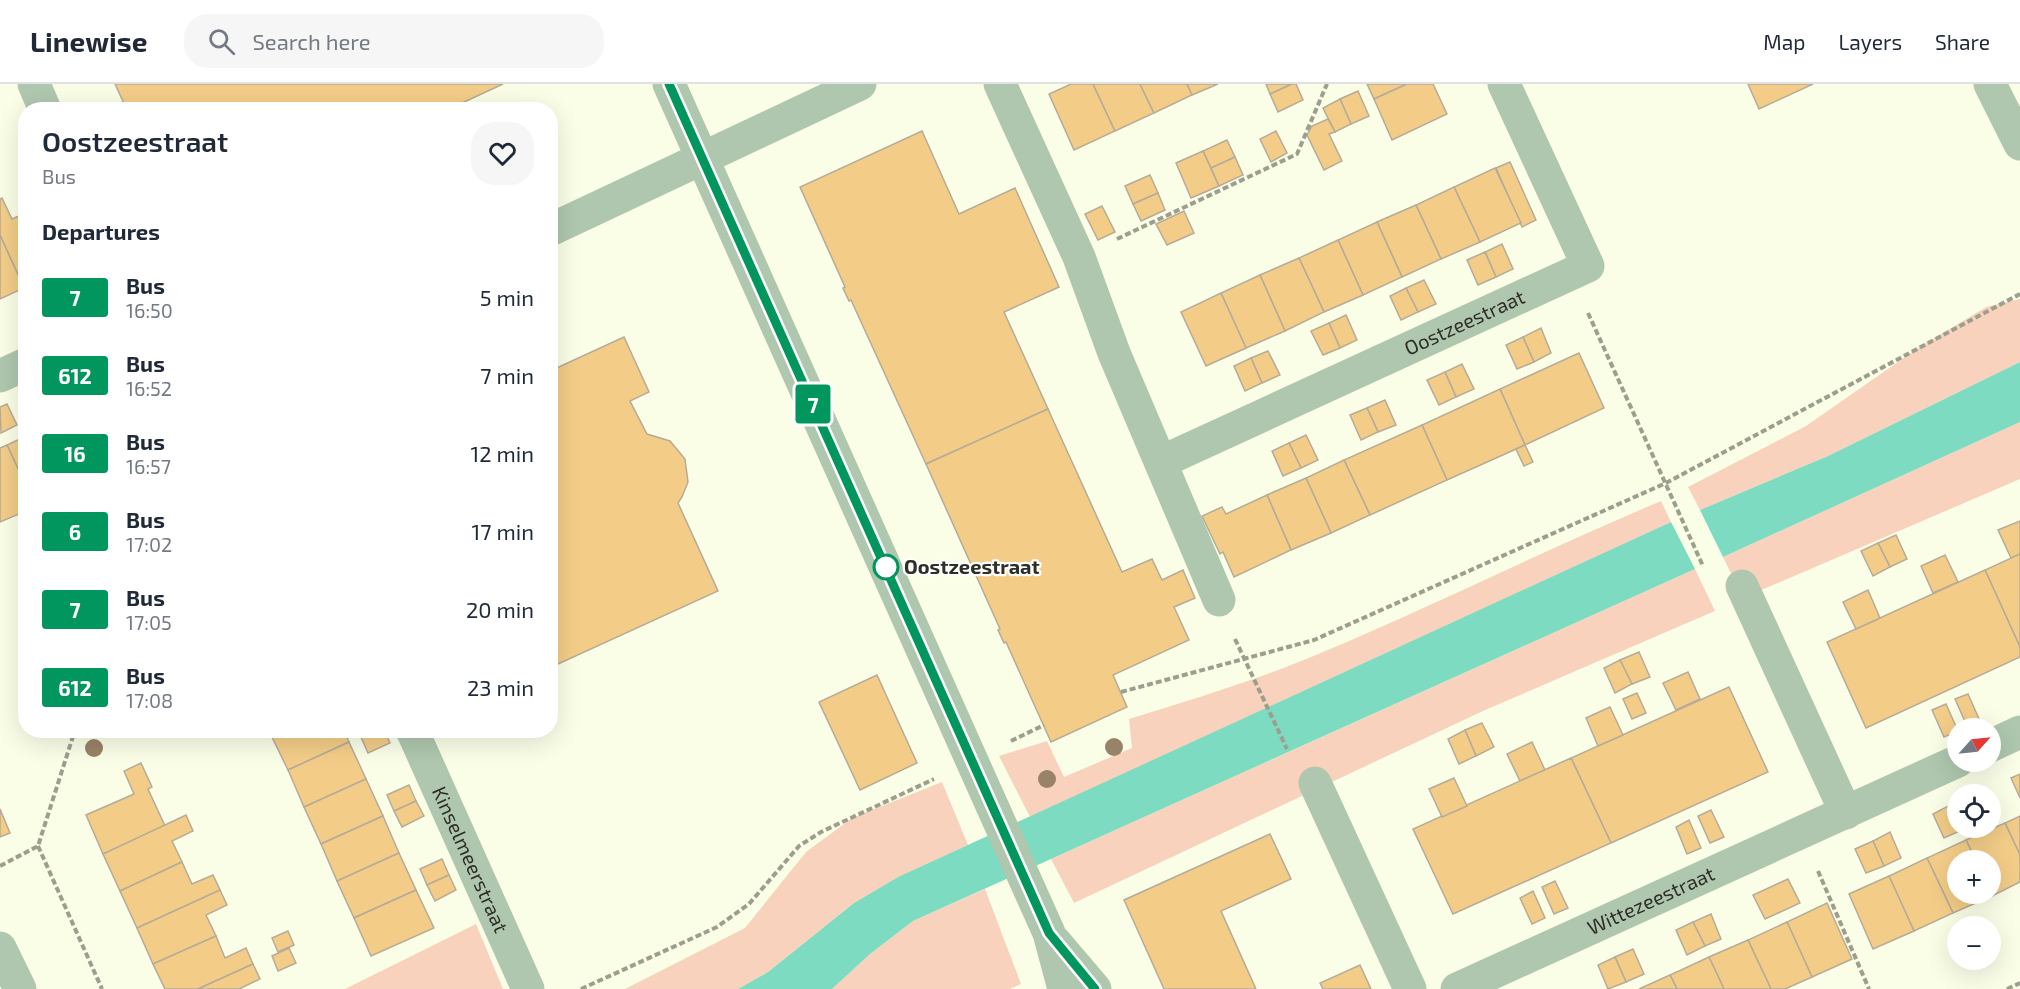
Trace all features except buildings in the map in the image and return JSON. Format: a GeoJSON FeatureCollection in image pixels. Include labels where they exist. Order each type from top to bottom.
{"type":"FeatureCollection","features":[{"type":"Feature","properties":{"kind":"street"},"geometry":{"type":"LineString","coordinates":[[34,84],[42,102]]}},
{"type":"Feature","properties":{"kind":"street"},"geometry":{"type":"LineString","coordinates":[[669,84],[1074,987]]}},
{"type":"Feature","properties":{"kind":"street"},"geometry":{"type":"LineString","coordinates":[[558,226],[860,84]]}},
{"type":"Feature","properties":{"kind":"street"},"geometry":{"type":"LineString","coordinates":[[1000,84],[1079,257],[1114,353],[1219,600]]}},
{"type":"Feature","properties":{"kind":"street","name":"Oostzeestraat"},"geometry":{"type":"LineString","coordinates":[[1161,462],[1588,266],[1504,84]]}},
{"type":"Feature","properties":{"kind":"street"},"geometry":{"type":"LineString","coordinates":[[1990,84],[2020,144]]}},
{"type":"Feature","properties":{"kind":"street"},"geometry":{"type":"LineString","coordinates":[[0,376],[18,368]]}},
{"type":"Feature","properties":{"kind":"street"},"geometry":{"type":"LineString","coordinates":[[1742,586],[1846,813]]}},
{"type":"Feature","properties":{"kind":"street"},"geometry":{"type":"LineString","coordinates":[[2001,741],[2020,732]]}},
{"type":"Feature","properties":{"kind":"street","name":"Kinselmeerstraat"},"geometry":{"type":"LineString","coordinates":[[416,738],[528,989]]}},
{"type":"Feature","properties":{"kind":"street","name":"Wittezeestraat"},"geometry":{"type":"LineString","coordinates":[[1457,989],[1947,766]]}},
{"type":"Feature","properties":{"kind":"street"},"geometry":{"type":"LineString","coordinates":[[1315,783],[1410,989]]}},
{"type":"Feature","properties":{"kind":"street"},"geometry":{"type":"LineString","coordinates":[[0,948],[20,989]]}},
{"type":"Feature","properties":{"kind":"path"},"geometry":{"type":"LineString","coordinates":[[1079,257],[1297,154],[1327,84]]}},
{"type":"Feature","properties":{"kind":"path"},"geometry":{"type":"LineString","coordinates":[[1570,274],[1703,567]]}},
{"type":"Feature","properties":{"kind":"path"},"geometry":{"type":"LineString","coordinates":[[1121,692],[1314,640],[1666,483],[2020,294]]}},
{"type":"Feature","properties":{"kind":"path"},"geometry":{"type":"LineString","coordinates":[[1219,600],[1244,660],[1288,749]]}},
{"type":"Feature","properties":{"kind":"path"},"geometry":{"type":"LineString","coordinates":[[581,989],[717,927],[749,904],[799,846],[821,832],[1044,725]]}},
{"type":"Feature","properties":{"kind":"path"},"geometry":{"type":"LineString","coordinates":[[72,738],[38,846],[102,989]]}},
{"type":"Feature","properties":{"kind":"path"},"geometry":{"type":"LineString","coordinates":[[1801,832],[1869,989]]}},
{"type":"Feature","properties":{"kind":"path"},"geometry":{"type":"LineString","coordinates":[[0,866],[38,846]]}},
{"type":"Feature","properties":{"kind":"path"},"geometry":{"type":"LineString","coordinates":[[2007,989],[2020,983]]}},
{"type":"Feature","properties":{"kind":"shaded area"},"geometry":{"type":"Polygon","coordinates":[[[2020,299],[2020,362],[1828,456],[1700,510],[1688,487],[1806,426],[1918,348],[1986,307],[2020,299]]]}},
{"type":"Feature","properties":{"kind":"shaded area"},"geometry":{"type":"Polygon","coordinates":[[[2020,422],[2020,479],[1743,598],[1723,557],[2020,422]]]}},
{"type":"Feature","properties":{"kind":"shaded area"},"geometry":{"type":"Polygon","coordinates":[[[1661,501],[1671,522],[1030,817],[999,756],[1047,741],[1064,777],[1132,748],[1129,719],[1299,662],[1661,501]]]}},
{"type":"Feature","properties":{"kind":"shaded area"},"geometry":{"type":"Polygon","coordinates":[[[1695,569],[1715,611],[1483,711],[1074,903],[1051,859],[1695,569]]]}},
{"type":"Feature","properties":{"kind":"shaded area"},"geometry":{"type":"Polygon","coordinates":[[[942,782],[968,845],[898,877],[854,903],[768,972],[738,989],[625,989],[745,928],[806,852],[852,818],[942,782]]]}},
{"type":"Feature","properties":{"kind":"shaded area"},"geometry":{"type":"Polygon","coordinates":[[[985,889],[1021,984],[1010,989],[832,989],[870,954],[913,921],[985,889]]]}},
{"type":"Feature","properties":{"kind":"shaded area"},"geometry":{"type":"Polygon","coordinates":[[[476,924],[503,989],[345,989],[476,924]]]}},
{"type":"Feature","properties":{"kind":"water"},"geometry":{"type":"Polygon","coordinates":[[[2020,362],[2020,422],[1723,557],[1700,510],[1828,456],[2020,362]]]}},
{"type":"Feature","properties":{"kind":"water"},"geometry":{"type":"Polygon","coordinates":[[[1671,522],[1695,569],[913,921],[870,954],[832,989],[738,989],[768,972],[854,903],[898,877],[1671,522]]]}},
{"type":"Feature","properties":{"kind":"bus line","name":"7"},"geometry":{"type":"LineString","coordinates":[[669,84],[1049,933],[1095,989]]}},
{"type":"Feature","properties":{"kind":"place","name":"Oostzeestraat"},"geometry":{"type":"Point","coordinates":[886,567]}}]}
